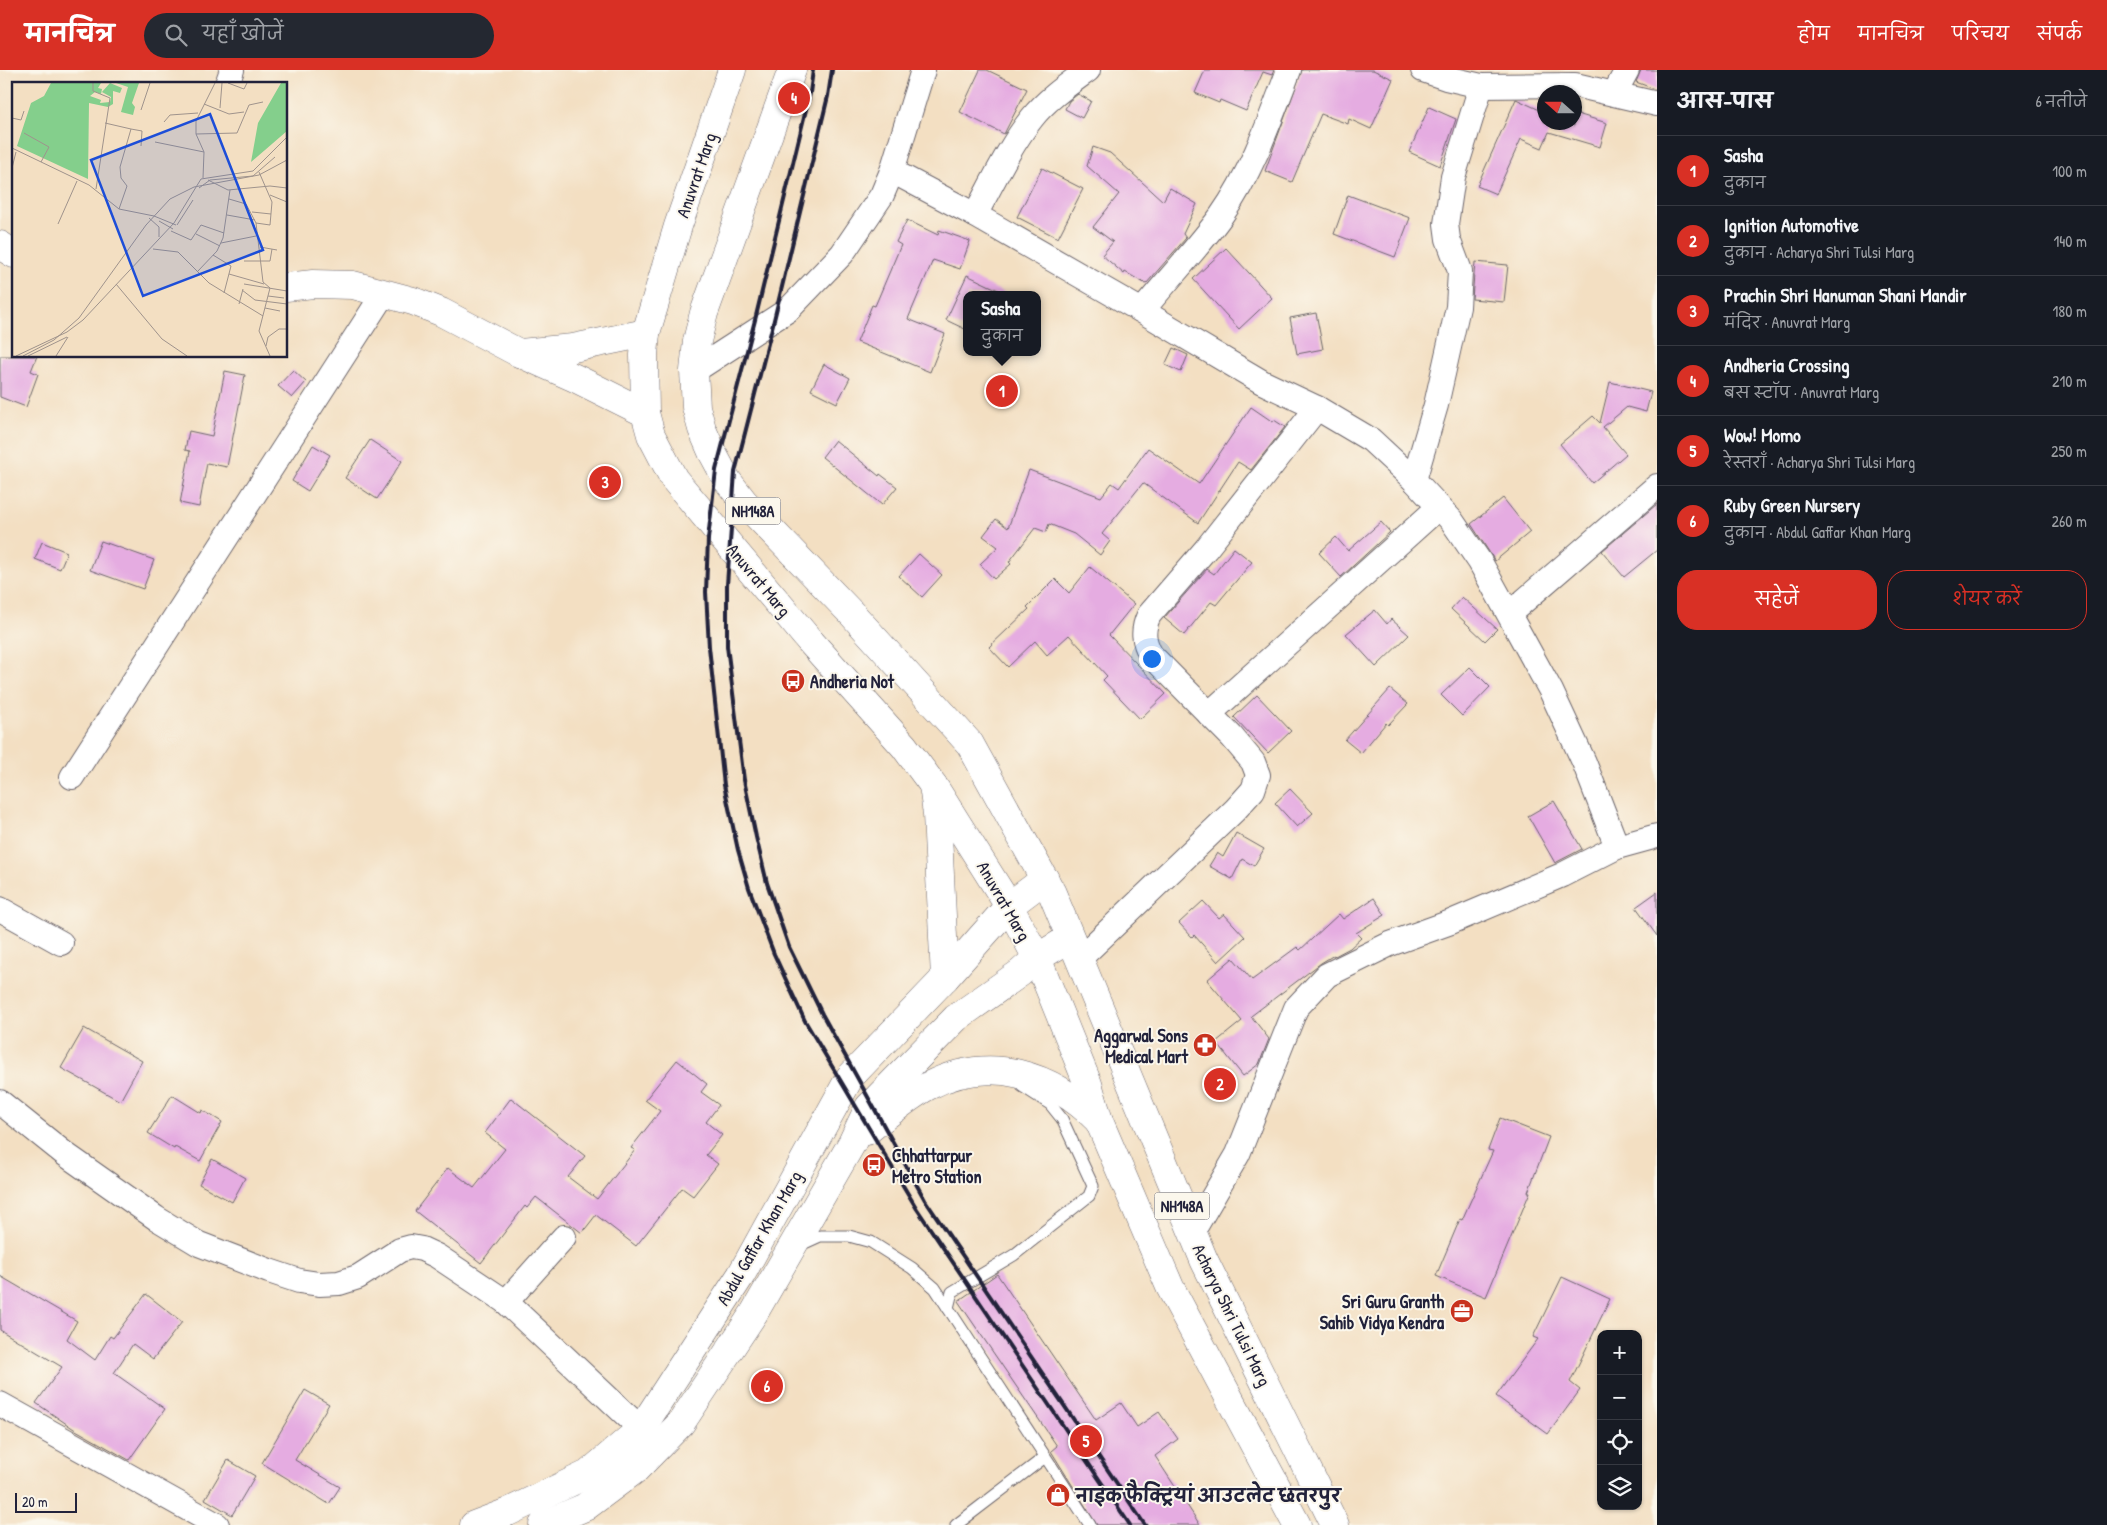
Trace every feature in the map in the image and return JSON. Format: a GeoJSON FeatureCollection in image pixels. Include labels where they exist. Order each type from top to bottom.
{"type":"FeatureCollection","features":[{"type":"Feature","properties":{"kind":"main road","name":"Anuvrat Marg"},"geometry":{"type":"LineString","coordinates":[[732,70],[678,226],[646,334],[644,355],[645,413],[658,452],[674,479],[802,632],[904,746],[933,785],[1009,906],[1037,958]]}},
{"type":"Feature","properties":{"kind":"main road","name":"NH148A"},"geometry":{"type":"LineString","coordinates":[[792,70],[704,313],[697,341],[694,371],[696,407],[702,429],[727,480],[744,502],[854,616],[970,744],[1045,879]]}},
{"type":"Feature","properties":{"kind":"main road"},"geometry":{"type":"LineString","coordinates":[[0,245],[12,252]]}},
{"type":"Feature","properties":{"kind":"main road"},"geometry":{"type":"LineString","coordinates":[[288,287],[313,284],[353,286],[413,300],[645,413]]}},
{"type":"Feature","properties":{"kind":"main road"},"geometry":{"type":"LineString","coordinates":[[519,353],[573,348],[646,334]]}},
{"type":"Feature","properties":{"kind":"main road"},"geometry":{"type":"LineString","coordinates":[[933,785],[937,814],[945,978]]}},
{"type":"Feature","properties":{"kind":"main road","name":"Abdul Gaffar Khan Marg"},"geometry":{"type":"LineString","coordinates":[[474,1525],[508,1512],[588,1474],[641,1428],[741,1275],[850,1077],[945,978],[1009,906],[1045,879]]}},
{"type":"Feature","properties":{"kind":"main road","name":"Acharya Shri Tulsi Marg"},"geometry":{"type":"LineString","coordinates":[[1045,879],[1204,1260],[1335,1525]]}},
{"type":"Feature","properties":{"kind":"main road","name":"Abdul Gaffar Khan Marg"},"geometry":{"type":"LineString","coordinates":[[543,1525],[585,1507],[636,1469],[681,1423],[754,1313],[852,1143],[869,1107],[956,1018],[1020,974],[1037,958],[1075,948]]}},
{"type":"Feature","properties":{"kind":"main road","name":"NH148A"},"geometry":{"type":"LineString","coordinates":[[1037,958],[1088,1084],[1098,1121],[1170,1288],[1297,1525]]}},
{"type":"Feature","properties":{"kind":"main road"},"geometry":{"type":"LineString","coordinates":[[852,1143],[897,1107],[930,1086],[962,1075],[989,1071],[1010,1072],[1030,1076],[1050,1084],[1073,1098],[1098,1121]]}},
{"type":"Feature","properties":{"kind":"street"},"geometry":{"type":"LineString","coordinates":[[228,82],[232,70]]}},
{"type":"Feature","properties":{"kind":"street"},"geometry":{"type":"LineString","coordinates":[[694,371],[788,310],[842,254],[882,195],[892,171],[923,70]]}},
{"type":"Feature","properties":{"kind":"street"},"geometry":{"type":"LineString","coordinates":[[976,215],[1014,144],[1033,117],[1064,88],[1088,70]]}},
{"type":"Feature","properties":{"kind":"street"},"geometry":{"type":"LineString","coordinates":[[1142,311],[1222,215],[1264,135],[1289,70]]}},
{"type":"Feature","properties":{"kind":"street"},"geometry":{"type":"LineString","coordinates":[[1423,70],[1446,78],[1481,86],[1575,86],[1657,104]]}},
{"type":"Feature","properties":{"kind":"street"},"geometry":{"type":"LineString","coordinates":[[1614,94],[1627,70]]}},
{"type":"Feature","properties":{"kind":"street"},"geometry":{"type":"LineString","coordinates":[[1414,480],[1436,405],[1458,308],[1460,271],[1458,261],[1448,239],[1446,224],[1453,178],[1481,86]]}},
{"type":"Feature","properties":{"kind":"street"},"geometry":{"type":"LineString","coordinates":[[892,171],[976,215],[1262,382],[1317,408],[1372,440],[1414,480],[1452,521],[1480,562],[1551,691],[1584,762],[1617,847]]}},
{"type":"Feature","properties":{"kind":"street"},"geometry":{"type":"LineString","coordinates":[[72,777],[384,293]]}},
{"type":"Feature","properties":{"kind":"street"},"geometry":{"type":"LineString","coordinates":[[1075,948],[1235,810],[1253,790],[1258,775],[1252,762],[1209,714],[1151,655],[1144,643],[1144,626],[1149,615],[1206,549],[1317,408]]}},
{"type":"Feature","properties":{"kind":"street"},"geometry":{"type":"LineString","coordinates":[[1509,614],[1657,486]]}},
{"type":"Feature","properties":{"kind":"street"},"geometry":{"type":"LineString","coordinates":[[1209,714],[1439,507]]}},
{"type":"Feature","properties":{"kind":"street"},"geometry":{"type":"LineString","coordinates":[[1193,1231],[1238,1154],[1296,1008],[1327,975],[1390,944],[1451,922],[1553,879],[1617,847],[1657,836]]}},
{"type":"Feature","properties":{"kind":"street"},"geometry":{"type":"LineString","coordinates":[[0,909],[61,943]]}},
{"type":"Feature","properties":{"kind":"street"},"geometry":{"type":"LineString","coordinates":[[0,1102],[65,1154],[156,1218],[199,1244],[269,1271],[299,1281],[319,1284],[339,1283],[358,1277],[400,1250],[411,1247],[422,1249],[436,1256],[506,1302],[641,1428]]}},
{"type":"Feature","properties":{"kind":"street"},"geometry":{"type":"LineString","coordinates":[[506,1302],[564,1237]]}},
{"type":"Feature","properties":{"kind":"street"},"geometry":{"type":"LineString","coordinates":[[0,1404],[217,1525]]}},
{"type":"Feature","properties":{"kind":"lane"},"geometry":{"type":"LineString","coordinates":[[948,1308],[952,1292],[1023,1249],[1089,1196],[1093,1186],[1062,1119],[1050,1104],[1016,1082],[989,1071]]}},
{"type":"Feature","properties":{"kind":"lane"},"geometry":{"type":"LineString","coordinates":[[791,1250],[820,1236],[848,1236],[871,1242],[912,1268],[935,1288],[1090,1525]]}},
{"type":"Feature","properties":{"kind":"lane"},"geometry":{"type":"LineString","coordinates":[[956,1525],[1045,1456]]}},
{"type":"Feature","properties":{"kind":"building"},"geometry":{"type":"Polygon","coordinates":[[[980,70],[987,70],[1027,89],[1004,134],[960,112],[980,70]]]}},
{"type":"Feature","properties":{"kind":"building"},"geometry":{"type":"Polygon","coordinates":[[[1205,70],[1274,70],[1272,75],[1263,72],[1246,111],[1220,100],[1219,103],[1195,93],[1205,70]]]}},
{"type":"Feature","properties":{"kind":"building"},"geometry":{"type":"Polygon","coordinates":[[[1302,70],[1373,70],[1393,79],[1371,129],[1349,119],[1348,124],[1321,114],[1292,182],[1265,171],[1302,70]]]}},
{"type":"Feature","properties":{"kind":"building"},"geometry":{"type":"Polygon","coordinates":[[[1641,70],[1657,70],[1657,90],[1636,82],[1641,70]]]}},
{"type":"Feature","properties":{"kind":"building"},"geometry":{"type":"Polygon","coordinates":[[[1078,94],[1091,101],[1082,118],[1065,109],[1069,101],[1078,94]]]}},
{"type":"Feature","properties":{"kind":"building"},"geometry":{"type":"Polygon","coordinates":[[[1516,99],[1537,109],[1537,130],[1582,130],[1582,115],[1607,123],[1600,147],[1549,132],[1542,148],[1521,139],[1496,194],[1477,186],[1516,99]]]}},
{"type":"Feature","properties":{"kind":"building"},"geometry":{"type":"Polygon","coordinates":[[[1429,107],[1456,119],[1440,166],[1409,152],[1429,107]]]}},
{"type":"Feature","properties":{"kind":"building"},"geometry":{"type":"Polygon","coordinates":[[[1093,147],[1110,153],[1163,201],[1170,188],[1197,204],[1183,234],[1186,238],[1146,284],[1125,272],[1124,274],[1102,255],[1113,242],[1093,227],[1119,194],[1087,166],[1093,147]]]}},
{"type":"Feature","properties":{"kind":"building"},"geometry":{"type":"Polygon","coordinates":[[[1042,168],[1083,189],[1058,238],[1017,217],[1042,168]]]}},
{"type":"Feature","properties":{"kind":"building"},"geometry":{"type":"Polygon","coordinates":[[[1348,195],[1410,218],[1395,257],[1334,234],[1348,195]]]}},
{"type":"Feature","properties":{"kind":"building"},"geometry":{"type":"Polygon","coordinates":[[[907,220],[938,235],[939,230],[970,241],[960,269],[933,260],[908,319],[945,334],[930,372],[857,342],[872,305],[875,306],[901,245],[896,242],[907,220]]]}},
{"type":"Feature","properties":{"kind":"building"},"geometry":{"type":"Polygon","coordinates":[[[1226,248],[1272,298],[1239,329],[1193,279],[1226,248]]]}},
{"type":"Feature","properties":{"kind":"building"},"geometry":{"type":"Polygon","coordinates":[[[1475,262],[1508,265],[1504,302],[1472,299],[1475,262]]]}},
{"type":"Feature","properties":{"kind":"building"},"geometry":{"type":"Polygon","coordinates":[[[967,275],[1001,291],[963,291],[963,328],[946,320],[967,275]]]}},
{"type":"Feature","properties":{"kind":"building"},"geometry":{"type":"Polygon","coordinates":[[[1316,313],[1323,349],[1297,354],[1290,318],[1316,313]]]}},
{"type":"Feature","properties":{"kind":"building"},"geometry":{"type":"Polygon","coordinates":[[[1173,348],[1188,355],[1181,372],[1165,365],[1173,348]]]}},
{"type":"Feature","properties":{"kind":"building"},"geometry":{"type":"Polygon","coordinates":[[[0,356],[36,358],[31,371],[38,374],[26,407],[0,397],[0,356]]]}},
{"type":"Feature","properties":{"kind":"building"},"geometry":{"type":"Polygon","coordinates":[[[824,364],[850,378],[837,403],[811,390],[824,364]]]}},
{"type":"Feature","properties":{"kind":"building"},"geometry":{"type":"Polygon","coordinates":[[[293,370],[306,382],[292,398],[278,386],[293,370]]]}},
{"type":"Feature","properties":{"kind":"building"},"geometry":{"type":"Polygon","coordinates":[[[225,371],[245,375],[227,467],[207,463],[199,507],[180,503],[190,451],[185,450],[189,431],[212,436],[225,371]]]}},
{"type":"Feature","properties":{"kind":"building"},"geometry":{"type":"Polygon","coordinates":[[[1610,382],[1651,392],[1646,412],[1627,407],[1603,427],[1626,454],[1592,483],[1560,444],[1593,416],[1600,423],[1610,382]]]}},
{"type":"Feature","properties":{"kind":"building"},"geometry":{"type":"Polygon","coordinates":[[[1251,407],[1273,422],[1274,420],[1285,427],[1251,470],[1238,462],[1198,523],[1143,483],[1102,534],[1110,541],[1100,555],[1074,534],[1049,524],[1046,532],[1035,528],[1009,562],[1011,564],[994,579],[980,564],[998,547],[983,536],[996,519],[1008,528],[1029,470],[1101,497],[1112,483],[1119,488],[1148,448],[1199,484],[1251,407]]]}},
{"type":"Feature","properties":{"kind":"building"},"geometry":{"type":"Polygon","coordinates":[[[370,440],[402,461],[377,499],[345,478],[370,440]]]}},
{"type":"Feature","properties":{"kind":"building"},"geometry":{"type":"Polygon","coordinates":[[[835,440],[879,476],[880,474],[897,487],[882,505],[822,457],[835,440]]]}},
{"type":"Feature","properties":{"kind":"building"},"geometry":{"type":"Polygon","coordinates":[[[313,445],[330,455],[308,491],[292,481],[313,445]]]}},
{"type":"Feature","properties":{"kind":"building"},"geometry":{"type":"Polygon","coordinates":[[[1503,498],[1530,532],[1495,561],[1471,524],[1503,498]]]}},
{"type":"Feature","properties":{"kind":"building"},"geometry":{"type":"Polygon","coordinates":[[[1657,504],[1657,550],[1624,577],[1602,551],[1657,504]]]}},
{"type":"Feature","properties":{"kind":"building"},"geometry":{"type":"Polygon","coordinates":[[[1381,522],[1390,532],[1341,577],[1319,553],[1336,537],[1348,551],[1381,522]]]}},
{"type":"Feature","properties":{"kind":"building"},"geometry":{"type":"Polygon","coordinates":[[[101,541],[154,560],[143,589],[90,570],[101,541]]]}},
{"type":"Feature","properties":{"kind":"building"},"geometry":{"type":"Polygon","coordinates":[[[42,542],[67,552],[60,569],[35,559],[42,542]]]}},
{"type":"Feature","properties":{"kind":"building"},"geometry":{"type":"Polygon","coordinates":[[[1234,548],[1252,562],[1216,605],[1211,602],[1184,635],[1164,618],[1207,569],[1214,574],[1234,548]]]}},
{"type":"Feature","properties":{"kind":"building"},"geometry":{"type":"Polygon","coordinates":[[[919,554],[942,575],[922,597],[899,576],[919,554]]]}},
{"type":"Feature","properties":{"kind":"building"},"geometry":{"type":"Polygon","coordinates":[[[1090,567],[1134,604],[1109,635],[1166,694],[1140,719],[1103,680],[1107,676],[1069,635],[1047,655],[1035,641],[1008,667],[989,647],[1029,609],[1027,607],[1055,579],[1069,593],[1090,567]]]}},
{"type":"Feature","properties":{"kind":"building"},"geometry":{"type":"Polygon","coordinates":[[[1462,597],[1497,629],[1485,641],[1451,609],[1462,597]]]}},
{"type":"Feature","properties":{"kind":"building"},"geometry":{"type":"Polygon","coordinates":[[[1375,610],[1387,624],[1391,619],[1409,635],[1376,667],[1346,634],[1375,610]]]}},
{"type":"Feature","properties":{"kind":"building"},"geometry":{"type":"Polygon","coordinates":[[[1470,667],[1490,687],[1462,716],[1441,695],[1470,667]]]}},
{"type":"Feature","properties":{"kind":"building"},"geometry":{"type":"Polygon","coordinates":[[[1390,689],[1408,704],[1388,725],[1386,723],[1361,753],[1345,740],[1390,689]]]}},
{"type":"Feature","properties":{"kind":"building"},"geometry":{"type":"Polygon","coordinates":[[[1257,695],[1291,731],[1268,753],[1234,717],[1257,695]]]}},
{"type":"Feature","properties":{"kind":"building"},"geometry":{"type":"Polygon","coordinates":[[[1290,789],[1313,813],[1297,827],[1275,803],[1290,789]]]}},
{"type":"Feature","properties":{"kind":"building"},"geometry":{"type":"Polygon","coordinates":[[[1554,801],[1582,849],[1555,863],[1528,816],[1554,801]]]}},
{"type":"Feature","properties":{"kind":"building"},"geometry":{"type":"Polygon","coordinates":[[[1236,833],[1264,849],[1254,866],[1242,859],[1232,879],[1209,866],[1217,853],[1223,857],[1236,833]]]}},
{"type":"Feature","properties":{"kind":"building"},"geometry":{"type":"Polygon","coordinates":[[[1657,892],[1657,936],[1636,907],[1657,892]]]}},
{"type":"Feature","properties":{"kind":"building"},"geometry":{"type":"Polygon","coordinates":[[[1374,898],[1385,915],[1356,933],[1361,938],[1350,948],[1321,963],[1251,1016],[1269,1039],[1259,1064],[1243,1076],[1216,1042],[1242,1021],[1207,980],[1233,958],[1252,980],[1297,947],[1300,950],[1339,914],[1343,919],[1374,898]]]}},
{"type":"Feature","properties":{"kind":"building"},"geometry":{"type":"Polygon","coordinates":[[[1203,901],[1219,918],[1224,914],[1245,937],[1218,962],[1194,935],[1192,937],[1179,923],[1203,901]]]}},
{"type":"Feature","properties":{"kind":"building"},"geometry":{"type":"Polygon","coordinates":[[[84,1028],[142,1061],[120,1101],[61,1068],[84,1028]]]}},
{"type":"Feature","properties":{"kind":"building"},"geometry":{"type":"Polygon","coordinates":[[[677,1060],[707,1084],[701,1092],[719,1105],[706,1122],[722,1135],[706,1155],[718,1164],[693,1196],[682,1188],[636,1246],[596,1215],[582,1233],[536,1197],[527,1208],[525,1206],[481,1263],[415,1211],[448,1168],[474,1188],[505,1149],[485,1133],[511,1098],[585,1156],[568,1177],[597,1199],[635,1150],[631,1148],[660,1111],[645,1100],[677,1060]]]}},
{"type":"Feature","properties":{"kind":"building"},"geometry":{"type":"Polygon","coordinates":[[[172,1095],[201,1113],[202,1110],[222,1122],[200,1161],[175,1147],[174,1149],[148,1133],[172,1095]]]}},
{"type":"Feature","properties":{"kind":"building"},"geometry":{"type":"Polygon","coordinates":[[[1500,1118],[1549,1137],[1528,1192],[1530,1192],[1486,1297],[1436,1276],[1460,1219],[1462,1220],[1493,1151],[1488,1150],[1500,1118]]]}},
{"type":"Feature","properties":{"kind":"building"},"geometry":{"type":"Polygon","coordinates":[[[212,1159],[245,1178],[232,1202],[199,1184],[212,1159]]]}},
{"type":"Feature","properties":{"kind":"building"},"geometry":{"type":"Polygon","coordinates":[[[997,1274],[1096,1420],[1121,1403],[1137,1427],[1159,1412],[1178,1439],[1155,1456],[1200,1525],[1097,1525],[1051,1451],[1057,1446],[958,1301],[997,1274]]]}},
{"type":"Feature","properties":{"kind":"building"},"geometry":{"type":"Polygon","coordinates":[[[0,1276],[77,1321],[67,1339],[95,1360],[110,1336],[113,1338],[146,1294],[182,1322],[153,1359],[133,1344],[114,1373],[165,1409],[129,1460],[74,1429],[36,1403],[62,1367],[0,1330],[0,1276]]]}},
{"type":"Feature","properties":{"kind":"building"},"geometry":{"type":"Polygon","coordinates":[[[1562,1277],[1610,1299],[1570,1382],[1580,1390],[1548,1434],[1496,1396],[1538,1339],[1533,1337],[1562,1277]]]}},
{"type":"Feature","properties":{"kind":"building"},"geometry":{"type":"Polygon","coordinates":[[[305,1390],[329,1404],[295,1460],[340,1487],[329,1504],[262,1463],[305,1390]]]}},
{"type":"Feature","properties":{"kind":"building"},"geometry":{"type":"Polygon","coordinates":[[[228,1460],[255,1476],[232,1515],[205,1499],[228,1460]]]}},
{"type":"Feature","properties":{"kind":"railway"},"geometry":{"type":"LineString","coordinates":[[813,70],[810,93],[755,320],[716,470],[708,539],[706,592],[709,647],[724,785],[738,850],[749,888],[774,954],[805,1021],[917,1209],[1130,1525]]}},
{"type":"Feature","properties":{"kind":"railway"},"geometry":{"type":"LineString","coordinates":[[832,70],[828,96],[773,324],[735,472],[727,585],[727,646],[744,780],[756,837],[767,883],[789,947],[822,1014],[925,1200],[1145,1525]]}},
{"type":"Feature","properties":{"kind":"place","name":"Andheria Crossing"},"geometry":{"type":"Point","coordinates":[794,98]}},
{"type":"Feature","properties":{"kind":"place","name":"Sasha"},"geometry":{"type":"Point","coordinates":[1002,391]}},
{"type":"Feature","properties":{"kind":"place","name":"Prachin Shri Hanuman Shani Mandir"},"geometry":{"type":"Point","coordinates":[605,482]}},
{"type":"Feature","properties":{"kind":"place","name":"Andheria Not"},"geometry":{"type":"Point","coordinates":[793,681]}},
{"type":"Feature","properties":{"kind":"place","name":"Aggarwal Sons Medical Mart"},"geometry":{"type":"Point","coordinates":[1205,1045]}},
{"type":"Feature","properties":{"kind":"place","name":"Ignition Automotive"},"geometry":{"type":"Point","coordinates":[1220,1084]}},
{"type":"Feature","properties":{"kind":"place","name":"Chhattarpur Metro Station"},"geometry":{"type":"Point","coordinates":[874,1165]}},
{"type":"Feature","properties":{"kind":"place","name":"Sri Guru Granth Sahib Vidya Kendra"},"geometry":{"type":"Point","coordinates":[1462,1311]}},
{"type":"Feature","properties":{"kind":"place","name":"Ruby Green Nursery"},"geometry":{"type":"Point","coordinates":[767,1386]}},
{"type":"Feature","properties":{"kind":"place","name":"Wow! Momo"},"geometry":{"type":"Point","coordinates":[1086,1441]}},
{"type":"Feature","properties":{"kind":"place","name":"नाइक फैक्ट्रियां आउटलेट छतरपुर"},"geometry":{"type":"Point","coordinates":[1058,1495]}}]}
